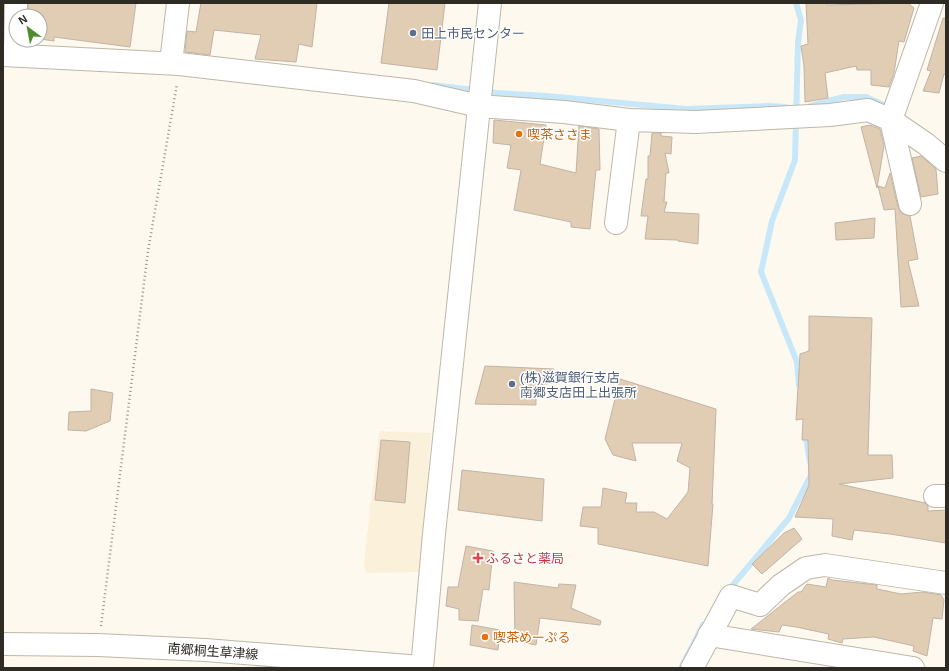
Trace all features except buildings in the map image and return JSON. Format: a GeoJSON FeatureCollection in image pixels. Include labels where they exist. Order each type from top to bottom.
{"type":"FeatureCollection","features":[{"type":"Feature","properties":{"kind":"street"},"geometry":{"type":"LineString","coordinates":[[16,3],[9,55],[175,64],[414,91],[479,106],[564,112],[629,120],[696,122],[830,115],[868,110],[891,120],[926,144],[946,161]]}},
{"type":"Feature","properties":{"kind":"street"},"geometry":{"type":"LineString","coordinates":[[175,64],[178,3]]}},
{"type":"Feature","properties":{"kind":"street"},"geometry":{"type":"LineString","coordinates":[[425,668],[434,526],[490,3]]}},
{"type":"Feature","properties":{"kind":"street"},"geometry":{"type":"LineString","coordinates":[[910,204],[891,120],[932,3]]}},
{"type":"Feature","properties":{"kind":"street"},"geometry":{"type":"LineString","coordinates":[[616,223],[629,120]]}},
{"type":"Feature","properties":{"kind":"street"},"geometry":{"type":"LineString","coordinates":[[692,668],[731,596],[760,605],[781,585],[806,568],[825,565],[946,582]]}},
{"type":"Feature","properties":{"kind":"street"},"geometry":{"type":"LineString","coordinates":[[709,635],[913,668]]}},
{"type":"Feature","properties":{"kind":"street","name":"南郷桐生草津線"},"geometry":{"type":"LineString","coordinates":[[3,644],[98,645],[205,650],[425,668]]}},
{"type":"Feature","properties":{"kind":"path"},"geometry":{"type":"LineString","coordinates":[[98,645],[148,251],[175,64]]}},
{"type":"Feature","properties":{"kind":"shaded area"},"geometry":{"type":"Polygon","coordinates":[[[379,431],[431,433],[420,572],[366,573],[364,563],[379,431]]]}},
{"type":"Feature","properties":{"kind":"waterway"},"geometry":{"type":"LineString","coordinates":[[796,3],[801,20],[798,42],[795,160],[772,221],[761,272],[797,362],[799,385]]}},
{"type":"Feature","properties":{"kind":"waterway"},"geometry":{"type":"LineString","coordinates":[[433,85],[497,93],[547,96],[686,109],[768,106],[786,107]]}},
{"type":"Feature","properties":{"kind":"waterway"},"geometry":{"type":"LineString","coordinates":[[810,106],[844,97],[866,97],[891,108]]}},
{"type":"Feature","properties":{"kind":"waterway"},"geometry":{"type":"LineString","coordinates":[[805,432],[810,462]]}},
{"type":"Feature","properties":{"kind":"waterway"},"geometry":{"type":"LineString","coordinates":[[727,592],[789,518],[812,473]]}},
{"type":"Feature","properties":{"kind":"waterway"},"geometry":{"type":"LineString","coordinates":[[681,668],[703,625]]}},
{"type":"Feature","properties":{"kind":"place","name":"田上市民センター"},"geometry":{"type":"Point","coordinates":[413,33]}},
{"type":"Feature","properties":{"kind":"place","name":"喫茶ささま"},"geometry":{"type":"Point","coordinates":[519,134]}},
{"type":"Feature","properties":{"kind":"place","name":"(株)滋賀銀行支店 南郷支店田上出張所"},"geometry":{"type":"Point","coordinates":[512,384]}},
{"type":"Feature","properties":{"kind":"place","name":"ふるさと薬局"},"geometry":{"type":"Point","coordinates":[478,558]}},
{"type":"Feature","properties":{"kind":"place","name":"喫茶めーぷる"},"geometry":{"type":"Point","coordinates":[485,637]}}]}
